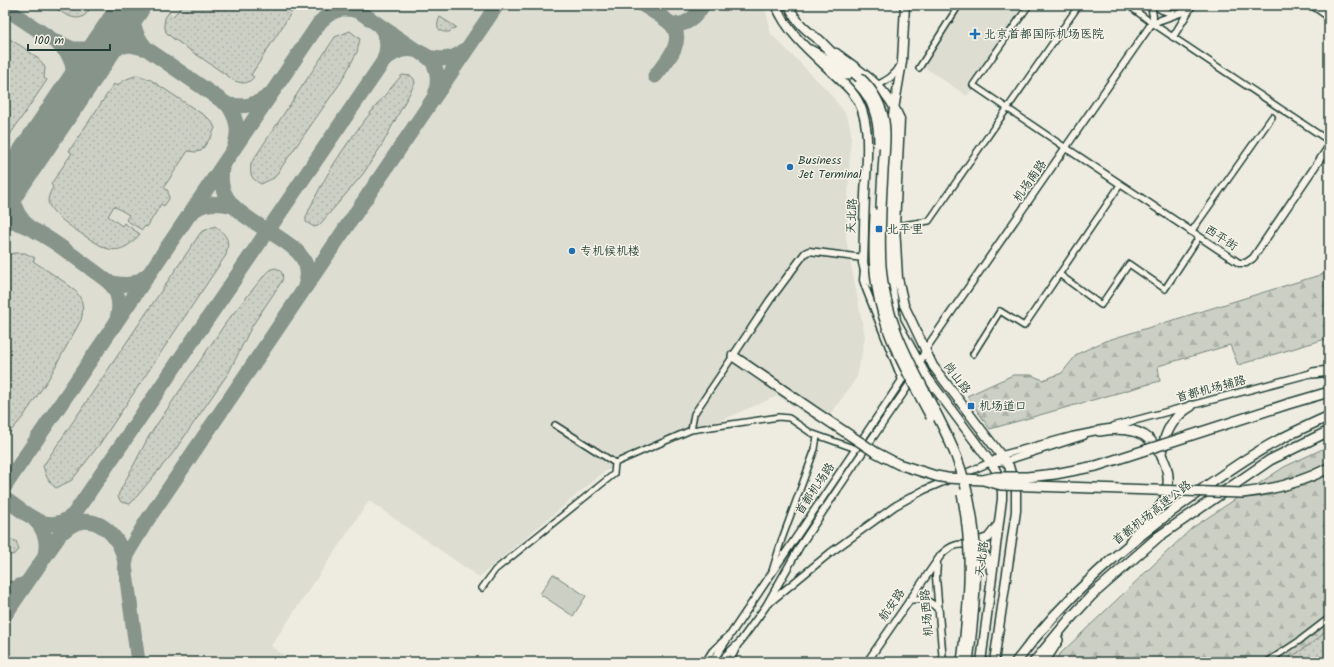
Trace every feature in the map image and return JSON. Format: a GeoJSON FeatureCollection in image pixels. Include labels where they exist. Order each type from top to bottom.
{"type":"FeatureCollection","features":[{"type":"Feature","properties":{"kind":"highway"},"geometry":{"type":"LineString","coordinates":[[818,39],[858,80],[871,101],[876,114],[878,151],[874,250],[876,283],[882,314],[904,367],[936,427],[948,454],[964,505],[969,542],[970,573],[962,662]]}},
{"type":"Feature","properties":{"kind":"highway"},"geometry":{"type":"LineString","coordinates":[[810,50],[869,87],[876,97],[884,122],[880,234],[881,267],[887,306],[904,352],[940,421],[956,456],[972,513],[977,580],[968,662]]}},
{"type":"Feature","properties":{"kind":"highway"},"geometry":{"type":"LineString","coordinates":[[733,356],[875,452],[898,464],[936,476],[954,479],[983,480],[1006,485],[1242,493],[1265,490],[1296,483],[1329,468]]}},
{"type":"Feature","properties":{"kind":"highway"},"geometry":{"type":"LineString","coordinates":[[1313,373],[1329,369]]}},
{"type":"Feature","properties":{"kind":"highway"},"geometry":{"type":"LineString","coordinates":[[983,480],[996,477],[1027,477],[1055,474],[1091,467],[1329,392]]}},
{"type":"Feature","properties":{"kind":"highway"},"geometry":{"type":"LineString","coordinates":[[1161,453],[1167,433],[1172,424],[1185,410],[1191,406]]}},
{"type":"Feature","properties":{"kind":"highway","name":"首都机场高速公路"},"geometry":{"type":"LineString","coordinates":[[1016,662],[1051,619],[1074,594],[1125,549],[1175,509],[1243,461],[1277,441],[1329,416]]}},
{"type":"Feature","properties":{"kind":"highway"},"geometry":{"type":"LineString","coordinates":[[1099,431],[1120,428],[1138,433],[1151,441],[1161,453],[1166,466],[1169,480],[1164,499],[1158,510],[1137,530],[1125,549]]}},
{"type":"Feature","properties":{"kind":"highway","name":"首都机场高速公路"},"geometry":{"type":"LineString","coordinates":[[1034,662],[1092,595],[1170,528],[1270,460],[1329,431]]}},
{"type":"Feature","properties":{"kind":"highway"},"geometry":{"type":"LineString","coordinates":[[1044,662],[1068,621]]}},
{"type":"Feature","properties":{"kind":"main road","name":"天北路"},"geometry":{"type":"LineString","coordinates":[[776,5],[790,29],[852,93],[858,101],[864,116],[867,141],[863,258],[864,270],[871,284],[891,309],[896,321],[916,356]]}},
{"type":"Feature","properties":{"kind":"main road"},"geometry":{"type":"LineString","coordinates":[[789,5],[800,24],[878,85],[889,97],[895,107],[900,120],[895,226],[896,259],[901,295],[906,312],[925,350]]}},
{"type":"Feature","properties":{"kind":"main road"},"geometry":{"type":"LineString","coordinates":[[895,107],[902,62],[905,5]]}},
{"type":"Feature","properties":{"kind":"main road","name":"天北路"},"geometry":{"type":"LineString","coordinates":[[895,107],[892,121],[889,248],[896,321]]}},
{"type":"Feature","properties":{"kind":"main road","name":"岗山路"},"geometry":{"type":"LineString","coordinates":[[925,350],[933,366],[988,440],[1004,458]]}},
{"type":"Feature","properties":{"kind":"main road","name":"岗山路"},"geometry":{"type":"LineString","coordinates":[[916,356],[927,377],[991,462]]}},
{"type":"Feature","properties":{"kind":"main road"},"geometry":{"type":"LineString","coordinates":[[994,662],[1016,500],[1015,482],[1004,458]]}},
{"type":"Feature","properties":{"kind":"main road","name":"天北路"},"geometry":{"type":"LineString","coordinates":[[981,662],[1002,499],[1002,486],[998,473],[991,462]]}},
{"type":"Feature","properties":{"kind":"main road"},"geometry":{"type":"LineString","coordinates":[[971,544],[988,538],[999,524]]}},
{"type":"Feature","properties":{"kind":"main road"},"geometry":{"type":"LineString","coordinates":[[971,544],[980,550],[988,561],[991,568],[992,578]]}},
{"type":"Feature","properties":{"kind":"street"},"geometry":{"type":"LineString","coordinates":[[919,68],[959,5]]}},
{"type":"Feature","properties":{"kind":"street"},"geometry":{"type":"LineString","coordinates":[[1029,5],[973,85],[1066,148]]}},
{"type":"Feature","properties":{"kind":"street"},"geometry":{"type":"LineString","coordinates":[[895,226],[929,221],[1079,5]]}},
{"type":"Feature","properties":{"kind":"street"},"geometry":{"type":"LineString","coordinates":[[1152,5],[1152,23]]}},
{"type":"Feature","properties":{"kind":"street"},"geometry":{"type":"LineString","coordinates":[[1155,5],[1162,10],[1174,14]]}},
{"type":"Feature","properties":{"kind":"street"},"geometry":{"type":"LineString","coordinates":[[1312,5],[1329,17]]}},
{"type":"Feature","properties":{"kind":"street"},"geometry":{"type":"LineString","coordinates":[[1131,6],[1152,23],[1329,142]]}},
{"type":"Feature","properties":{"kind":"street"},"geometry":{"type":"LineString","coordinates":[[1152,23],[1186,11],[1192,6]]}},
{"type":"Feature","properties":{"kind":"street"},"geometry":{"type":"LineString","coordinates":[[1173,37],[1192,6]]}},
{"type":"Feature","properties":{"kind":"street","name":"机场南路"},"geometry":{"type":"LineString","coordinates":[[925,350],[1152,23]]}},
{"type":"Feature","properties":{"kind":"street"},"geometry":{"type":"LineString","coordinates":[[878,85],[894,75],[898,71],[902,62]]}},
{"type":"Feature","properties":{"kind":"street"},"geometry":{"type":"LineString","coordinates":[[1192,232],[1272,118]]}},
{"type":"Feature","properties":{"kind":"street","name":"西平街"},"geometry":{"type":"LineString","coordinates":[[1066,148],[1239,263],[1246,263],[1253,258],[1329,146]]}},
{"type":"Feature","properties":{"kind":"street"},"geometry":{"type":"LineString","coordinates":[[973,354],[1000,311],[1024,326],[1120,185]]}},
{"type":"Feature","properties":{"kind":"street"},"geometry":{"type":"LineString","coordinates":[[1058,274],[1101,305],[1129,264],[1165,289],[1199,237]]}},
{"type":"Feature","properties":{"kind":"street"},"geometry":{"type":"LineString","coordinates":[[691,430],[694,414],[770,300],[805,254],[809,251],[863,258]]}},
{"type":"Feature","properties":{"kind":"street"},"geometry":{"type":"LineString","coordinates":[[864,270],[863,280],[866,289],[902,380]]}},
{"type":"Feature","properties":{"kind":"street"},"geometry":{"type":"LineString","coordinates":[[916,356],[925,350]]}},
{"type":"Feature","properties":{"kind":"street","name":"首都机场路"},"geometry":{"type":"LineString","coordinates":[[730,662],[740,642],[766,606],[800,546],[914,378],[925,350]]}},
{"type":"Feature","properties":{"kind":"street","name":"首都机场路"},"geometry":{"type":"LineString","coordinates":[[712,662],[902,380],[916,356]]}},
{"type":"Feature","properties":{"kind":"street","name":"首都机场辅路"},"geometry":{"type":"LineString","coordinates":[[1004,458],[1313,373]]}},
{"type":"Feature","properties":{"kind":"street"},"geometry":{"type":"LineString","coordinates":[[615,463],[691,430],[784,417],[790,418],[817,436],[856,449]]}},
{"type":"Feature","properties":{"kind":"street"},"geometry":{"type":"LineString","coordinates":[[554,425],[615,463]]}},
{"type":"Feature","properties":{"kind":"street"},"geometry":{"type":"LineString","coordinates":[[770,576],[815,449],[817,436]]}},
{"type":"Feature","properties":{"kind":"street","name":"首都机场路"},"geometry":{"type":"LineString","coordinates":[[766,606],[830,553],[894,506],[924,490],[991,462],[999,462],[1004,458]]}},
{"type":"Feature","properties":{"kind":"street"},"geometry":{"type":"LineString","coordinates":[[482,588],[495,570],[614,474],[615,463]]}},
{"type":"Feature","properties":{"kind":"street","name":"航安路"},"geometry":{"type":"LineString","coordinates":[[867,662],[941,555],[951,546],[971,544]]}},
{"type":"Feature","properties":{"kind":"street","name":"机场西路"},"geometry":{"type":"LineString","coordinates":[[937,562],[936,577],[943,662]]}},
{"type":"Feature","properties":{"kind":"street"},"geometry":{"type":"LineString","coordinates":[[755,598],[766,606]]}},
{"type":"Feature","properties":{"kind":"street"},"geometry":{"type":"LineString","coordinates":[[909,600],[916,598],[925,599],[931,602],[938,609]]}},
{"type":"Feature","properties":{"kind":"street"},"geometry":{"type":"LineString","coordinates":[[1267,662],[1299,641],[1329,618]]}},
{"type":"Feature","properties":{"kind":"street","name":"首都机场路"},"geometry":{"type":"LineString","coordinates":[[704,662],[712,651],[731,632]]}},
{"type":"Feature","properties":{"kind":"street","name":"首都机场路"},"geometry":{"type":"LineString","coordinates":[[722,662],[726,655],[740,642]]}},
{"type":"Feature","properties":{"kind":"shaded area"},"geometry":{"type":"Polygon","coordinates":[[[5,5],[764,5],[769,23],[769,29],[772,35],[827,90],[845,113],[849,122],[851,134],[846,239],[865,337],[857,377],[823,425],[777,396],[605,471],[479,577],[369,501],[271,646],[287,658],[285,662],[5,662],[5,5]]]}},
{"type":"Feature","properties":{"kind":"shaded area","name":"北京首都国际机场医院"},"geometry":{"type":"Polygon","coordinates":[[[958,5],[1032,5],[967,96],[918,63],[958,5]]]}},
{"type":"Feature","properties":{"kind":"green space"},"geometry":{"type":"Polygon","coordinates":[[[51,5],[91,5],[88,12],[78,18],[67,15],[51,5]]]}},
{"type":"Feature","properties":{"kind":"green space"},"geometry":{"type":"Polygon","coordinates":[[[184,5],[294,5],[293,10],[251,75],[254,77],[250,81],[240,83],[171,37],[166,32],[164,24],[165,18],[169,12],[173,16],[184,5]]]}},
{"type":"Feature","properties":{"kind":"green space"},"geometry":{"type":"Polygon","coordinates":[[[440,17],[456,27],[449,32],[438,29],[440,17]]]}},
{"type":"Feature","properties":{"kind":"green space"},"geometry":{"type":"Polygon","coordinates":[[[350,31],[360,39],[357,52],[341,82],[274,178],[261,184],[257,182],[252,176],[251,163],[335,37],[350,31]]]}},
{"type":"Feature","properties":{"kind":"green space"},"geometry":{"type":"Polygon","coordinates":[[[5,36],[28,50],[43,64],[45,68],[44,78],[47,80],[5,142],[5,36]]]}},
{"type":"Feature","properties":{"kind":"green space"},"geometry":{"type":"Polygon","coordinates":[[[138,75],[151,80],[208,118],[215,128],[211,137],[201,151],[188,151],[164,187],[168,191],[169,199],[164,206],[161,204],[147,227],[145,226],[142,230],[126,220],[129,215],[114,206],[108,216],[122,226],[124,223],[140,234],[124,248],[114,250],[103,247],[71,227],[50,207],[48,199],[53,187],[51,184],[72,153],[69,151],[114,84],[117,86],[124,80],[138,75]]]}},
{"type":"Feature","properties":{"kind":"green space"},"geometry":{"type":"Polygon","coordinates":[[[402,75],[411,76],[415,83],[382,145],[363,174],[322,222],[318,226],[314,227],[306,222],[306,217],[325,178],[348,142],[402,75]]]}},
{"type":"Feature","properties":{"kind":"green space"},"geometry":{"type":"Polygon","coordinates":[[[215,226],[225,235],[228,245],[226,255],[99,445],[72,480],[56,488],[45,473],[43,466],[201,232],[215,226]]]}},
{"type":"Feature","properties":{"kind":"green space"},"geometry":{"type":"Polygon","coordinates":[[[14,253],[25,253],[35,258],[33,261],[71,287],[79,295],[82,312],[81,320],[49,378],[23,417],[5,438],[5,256],[14,253]]]}},
{"type":"Feature","properties":{"kind":"green space"},"geometry":{"type":"Polygon","coordinates":[[[276,268],[282,273],[282,281],[252,326],[229,372],[173,453],[130,504],[121,502],[118,497],[119,493],[149,436],[227,321],[267,272],[276,268]]]}},
{"type":"Feature","properties":{"kind":"green space"},"geometry":{"type":"Polygon","coordinates":[[[1323,274],[1329,274],[1329,338],[1238,365],[1230,345],[1158,366],[1160,381],[990,429],[967,396],[1013,375],[1031,375],[1043,380],[1062,373],[1077,354],[1105,341],[1323,274]]]}},
{"type":"Feature","properties":{"kind":"green space"},"geometry":{"type":"Polygon","coordinates":[[[1329,446],[1329,627],[1319,638],[1284,662],[1054,662],[1059,655],[1192,528],[1284,467],[1329,446]]]}},
{"type":"Feature","properties":{"kind":"green space"},"geometry":{"type":"Polygon","coordinates":[[[8,539],[16,541],[19,550],[13,555],[5,553],[5,540],[8,539]]]}},
{"type":"Feature","properties":{"kind":"green space"},"geometry":{"type":"Polygon","coordinates":[[[553,574],[586,596],[573,616],[540,594],[553,574]]]}},
{"type":"Feature","properties":{"kind":"green space"},"geometry":{"type":"Polygon","coordinates":[[[1329,627],[1329,662],[1284,662],[1319,638],[1329,627]]]}},
{"type":"Feature","properties":{"kind":"taxiway"},"geometry":{"type":"LineString","coordinates":[[118,25],[120,5]]}},
{"type":"Feature","properties":{"kind":"taxiway"},"geometry":{"type":"LineString","coordinates":[[135,5],[133,23],[139,39],[147,49]]}},
{"type":"Feature","properties":{"kind":"taxiway"},"geometry":{"type":"LineString","coordinates":[[138,662],[125,565],[128,552],[146,522],[497,5]]}},
{"type":"Feature","properties":{"kind":"taxiway"},"geometry":{"type":"LineString","coordinates":[[643,5],[671,24],[677,37],[673,52],[655,76]]}},
{"type":"Feature","properties":{"kind":"taxiway"},"geometry":{"type":"LineString","coordinates":[[671,24],[681,24],[690,20],[703,5]]}},
{"type":"Feature","properties":{"kind":"taxiway"},"geometry":{"type":"LineString","coordinates":[[353,7],[431,60],[437,75],[435,96]]}},
{"type":"Feature","properties":{"kind":"taxiway"},"geometry":{"type":"LineString","coordinates":[[5,8],[53,40],[73,49],[89,49],[110,37]]}},
{"type":"Feature","properties":{"kind":"taxiway"},"geometry":{"type":"LineString","coordinates":[[5,486],[320,22],[329,14],[338,10],[348,9],[360,12]]}},
{"type":"Feature","properties":{"kind":"taxiway"},"geometry":{"type":"LineString","coordinates":[[378,24],[386,37],[387,47],[383,62],[398,52],[415,50]]}},
{"type":"Feature","properties":{"kind":"taxiway"},"geometry":{"type":"LineString","coordinates":[[58,44],[65,50],[69,57],[73,72],[71,88],[64,104]]}},
{"type":"Feature","properties":{"kind":"taxiway"},"geometry":{"type":"LineString","coordinates":[[95,58],[116,47],[130,45],[147,49],[228,105],[233,114],[237,128],[235,144]]}},
{"type":"Feature","properties":{"kind":"taxiway"},"geometry":{"type":"LineString","coordinates":[[428,57],[439,59],[453,57],[462,53],[466,49]]}},
{"type":"Feature","properties":{"kind":"taxiway"},"geometry":{"type":"LineString","coordinates":[[5,615],[383,62]]}},
{"type":"Feature","properties":{"kind":"taxiway"},"geometry":{"type":"LineString","coordinates":[[228,105],[239,106],[254,104],[268,96]]}},
{"type":"Feature","properties":{"kind":"taxiway"},"geometry":{"type":"LineString","coordinates":[[223,166],[222,187],[231,204],[247,217],[284,240],[299,253],[307,268],[305,286]]}},
{"type":"Feature","properties":{"kind":"taxiway"},"geometry":{"type":"LineString","coordinates":[[20,169],[14,186],[13,200],[22,220],[29,227]]}},
{"type":"Feature","properties":{"kind":"taxiway"},"geometry":{"type":"LineString","coordinates":[[191,213],[200,207],[210,204],[233,206]]}},
{"type":"Feature","properties":{"kind":"taxiway"},"geometry":{"type":"LineString","coordinates":[[5,222],[21,224],[41,234],[66,250],[108,282],[113,287],[118,299],[119,311],[117,319]]}},
{"type":"Feature","properties":{"kind":"taxiway"},"geometry":{"type":"LineString","coordinates":[[109,282],[129,284],[143,279],[147,275]]}},
{"type":"Feature","properties":{"kind":"taxiway"},"geometry":{"type":"LineString","coordinates":[[5,499],[29,516],[46,523],[54,524],[64,521],[73,515]]}},
{"type":"Feature","properties":{"kind":"taxiway"},"geometry":{"type":"LineString","coordinates":[[33,518],[45,536],[46,547],[44,558]]}},
{"type":"Feature","properties":{"kind":"taxiway"},"geometry":{"type":"LineString","coordinates":[[64,531],[74,524],[84,521],[103,527],[118,543],[123,553],[125,564]]}},
{"type":"Feature","properties":{"kind":"taxiway"},"geometry":{"type":"LineString","coordinates":[[5,589],[15,588],[27,583]]}},
{"type":"Feature","properties":{"kind":"runway"},"geometry":{"type":"LineString","coordinates":[[5,192],[132,5]]}},
{"type":"Feature","properties":{"kind":"place","name":"北京首都国际机场医院"},"geometry":{"type":"Point","coordinates":[975,34]}},
{"type":"Feature","properties":{"kind":"place","name":"Business Jet Terminal"},"geometry":{"type":"Point","coordinates":[790,167]}},
{"type":"Feature","properties":{"kind":"place","name":"北平里"},"geometry":{"type":"Point","coordinates":[879,229]}},
{"type":"Feature","properties":{"kind":"place","name":"专机候机楼"},"geometry":{"type":"Point","coordinates":[572,251]}},
{"type":"Feature","properties":{"kind":"place","name":"机场道口"},"geometry":{"type":"Point","coordinates":[971,406]}}]}
